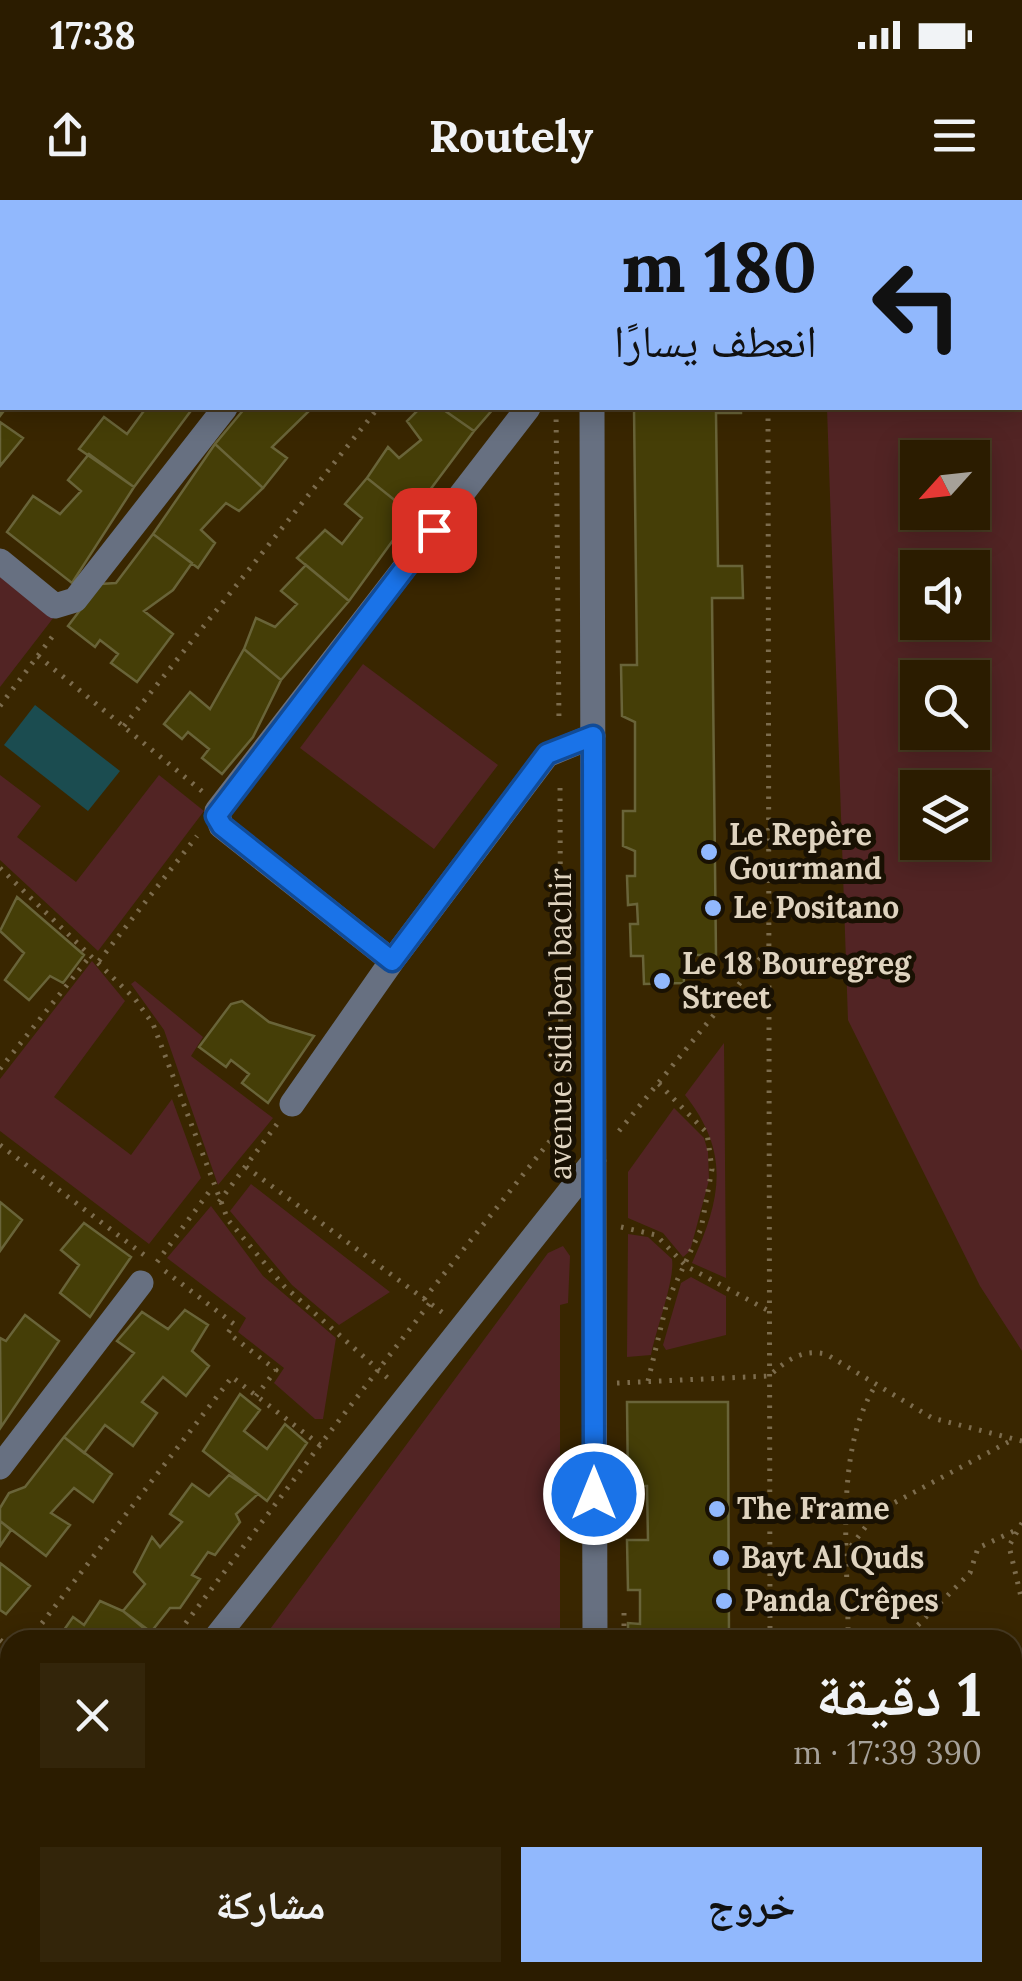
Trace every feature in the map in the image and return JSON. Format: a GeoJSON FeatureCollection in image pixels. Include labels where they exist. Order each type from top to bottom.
{"type":"FeatureCollection","features":[{"type":"Feature","properties":{"kind":"street"},"geometry":{"type":"LineString","coordinates":[[0,561],[55,606],[75,600],[223,410]]}},
{"type":"Feature","properties":{"kind":"street"},"geometry":{"type":"LineString","coordinates":[[392,961],[222,826],[219,811],[526,410]]}},
{"type":"Feature","properties":{"kind":"street","name":"avenue sidi ben bachir"},"geometry":{"type":"LineString","coordinates":[[592,410],[595,1630]]}},
{"type":"Feature","properties":{"kind":"street"},"geometry":{"type":"LineString","coordinates":[[292,1104],[392,961],[547,754],[593,736]]}},
{"type":"Feature","properties":{"kind":"street"},"geometry":{"type":"LineString","coordinates":[[222,1630],[594,1161]]}},
{"type":"Feature","properties":{"kind":"street"},"geometry":{"type":"LineString","coordinates":[[0,1467],[141,1283]]}},
{"type":"Feature","properties":{"kind":"path"},"geometry":{"type":"LineString","coordinates":[[124,726],[376,410]]}},
{"type":"Feature","properties":{"kind":"path"},"geometry":{"type":"LineString","coordinates":[[181,1630],[560,1127],[556,410]]}},
{"type":"Feature","properties":{"kind":"path"},"geometry":{"type":"LineString","coordinates":[[768,410],[770,1630]]}},
{"type":"Feature","properties":{"kind":"path"},"geometry":{"type":"LineString","coordinates":[[0,706],[75,600]]}},
{"type":"Feature","properties":{"kind":"path"},"geometry":{"type":"LineString","coordinates":[[38,656],[219,811],[98,962]]}},
{"type":"Feature","properties":{"kind":"path"},"geometry":{"type":"LineString","coordinates":[[0,868],[135,999],[162,1041],[212,1188],[228,1220],[274,1275],[407,1396]]}},
{"type":"Feature","properties":{"kind":"path"},"geometry":{"type":"LineString","coordinates":[[594,1161],[769,947]]}},
{"type":"Feature","properties":{"kind":"path"},"geometry":{"type":"LineString","coordinates":[[0,1069],[91,955]]}},
{"type":"Feature","properties":{"kind":"path"},"geometry":{"type":"LineString","coordinates":[[648,1382],[668,1302],[706,1212],[711,1151],[706,1133],[658,1083]]}},
{"type":"Feature","properties":{"kind":"path"},"geometry":{"type":"LineString","coordinates":[[219,1202],[292,1104]]}},
{"type":"Feature","properties":{"kind":"path"},"geometry":{"type":"LineString","coordinates":[[246,1167],[462,1326]]}},
{"type":"Feature","properties":{"kind":"path"},"geometry":{"type":"LineString","coordinates":[[141,1283],[212,1188]]}},
{"type":"Feature","properties":{"kind":"path"},"geometry":{"type":"LineString","coordinates":[[621,1227],[656,1235],[686,1266],[770,1311]]}},
{"type":"Feature","properties":{"kind":"path"},"geometry":{"type":"LineString","coordinates":[[594,1384],[769,1376],[788,1358],[813,1351],[826,1354],[874,1387],[932,1418],[1022,1442]]}},
{"type":"Feature","properties":{"kind":"path"},"geometry":{"type":"LineString","coordinates":[[37,1630],[232,1376],[320,1445]]}},
{"type":"Feature","properties":{"kind":"path"},"geometry":{"type":"LineString","coordinates":[[848,1630],[848,1474],[860,1414],[874,1387]]}},
{"type":"Feature","properties":{"kind":"path"},"geometry":{"type":"LineString","coordinates":[[849,1549],[877,1512],[1011,1440]]}},
{"type":"Feature","properties":{"kind":"path"},"geometry":{"type":"LineString","coordinates":[[914,1630],[970,1574],[978,1548],[1022,1523]]}},
{"type":"Feature","properties":{"kind":"path"},"geometry":{"type":"LineString","coordinates":[[1014,1530],[1010,1557],[1022,1602]]}},
{"type":"Feature","properties":{"kind":"shaded area"},"geometry":{"type":"Polygon","coordinates":[[[827,410],[1022,410],[1022,1351],[980,1286],[848,1020],[827,410]]]}},
{"type":"Feature","properties":{"kind":"shaded area"},"geometry":{"type":"Polygon","coordinates":[[[0,572],[54,617],[0,687],[0,572]]]}},
{"type":"Feature","properties":{"kind":"shaded area"},"geometry":{"type":"Polygon","coordinates":[[[363,664],[498,765],[434,849],[300,748],[363,664]]]}},
{"type":"Feature","properties":{"kind":"shaded area"},"geometry":{"type":"Polygon","coordinates":[[[0,775],[41,806],[17,837],[76,882],[159,775],[204,811],[98,951],[0,860],[0,775]]]}},
{"type":"Feature","properties":{"kind":"shaded area"},"geometry":{"type":"Polygon","coordinates":[[[92,961],[125,1001],[54,1097],[131,1155],[172,1099],[201,1178],[149,1244],[0,1131],[0,1079],[92,961]]]}},
{"type":"Feature","properties":{"kind":"shaded area"},"geometry":{"type":"Polygon","coordinates":[[[135,981],[203,1037],[191,1056],[273,1118],[218,1185],[164,1030],[131,984],[135,981]]]}},
{"type":"Feature","properties":{"kind":"shaded area"},"geometry":{"type":"Polygon","coordinates":[[[724,1043],[726,1278],[692,1263],[710,1218],[717,1177],[710,1137],[685,1095],[724,1043]]]}},
{"type":"Feature","properties":{"kind":"shaded area"},"geometry":{"type":"Polygon","coordinates":[[[674,1108],[704,1138],[708,1152],[709,1180],[690,1251],[683,1257],[663,1233],[628,1218],[628,1172],[674,1108]]]}},
{"type":"Feature","properties":{"kind":"shaded area"},"geometry":{"type":"Polygon","coordinates":[[[251,1184],[390,1292],[339,1325],[292,1285],[230,1211],[251,1184]]]}},
{"type":"Feature","properties":{"kind":"shaded area"},"geometry":{"type":"Polygon","coordinates":[[[211,1206],[263,1276],[336,1338],[323,1419],[315,1419],[274,1383],[284,1368],[238,1332],[246,1318],[167,1258],[211,1206]]]}},
{"type":"Feature","properties":{"kind":"shaded area"},"geometry":{"type":"Polygon","coordinates":[[[628,1234],[648,1237],[672,1259],[668,1292],[651,1355],[627,1357],[628,1234]]]}},
{"type":"Feature","properties":{"kind":"shaded area"},"geometry":{"type":"Polygon","coordinates":[[[563,1246],[570,1256],[568,1303],[560,1305],[560,1630],[269,1630],[548,1253],[563,1246]]]}},
{"type":"Feature","properties":{"kind":"shaded area"},"geometry":{"type":"Polygon","coordinates":[[[691,1277],[726,1296],[726,1335],[666,1350],[663,1345],[681,1283],[691,1277]]]}},
{"type":"Feature","properties":{"kind":"water"},"geometry":{"type":"Polygon","coordinates":[[[35,705],[120,771],[88,811],[4,745],[35,705]]]}},
{"type":"Feature","properties":{"kind":"building"},"geometry":{"type":"Polygon","coordinates":[[[145,410],[192,410],[134,487],[79,449],[104,417],[127,434],[145,410]]]}},
{"type":"Feature","properties":{"kind":"building"},"geometry":{"type":"Polygon","coordinates":[[[243,410],[310,410],[272,447],[287,458],[263,488],[215,444],[243,410]]]}},
{"type":"Feature","properties":{"kind":"building"},"geometry":{"type":"Polygon","coordinates":[[[418,410],[444,410],[474,431],[412,514],[367,478],[388,447],[399,458],[421,440],[407,421],[418,410]]]}},
{"type":"Feature","properties":{"kind":"building"},"geometry":{"type":"Polygon","coordinates":[[[444,410],[492,410],[474,431],[444,410]]]}},
{"type":"Feature","properties":{"kind":"building"},"geometry":{"type":"Polygon","coordinates":[[[634,410],[741,410],[716,413],[718,566],[742,566],[743,598],[712,598],[716,955],[683,955],[684,983],[644,984],[643,956],[631,956],[630,924],[638,924],[637,904],[628,905],[627,876],[635,876],[635,851],[623,846],[623,811],[635,811],[635,722],[622,716],[621,665],[637,665],[634,410]]]}},
{"type":"Feature","properties":{"kind":"building"},"geometry":{"type":"Polygon","coordinates":[[[0,422],[23,438],[0,466],[0,422]]]}},
{"type":"Feature","properties":{"kind":"building"},"geometry":{"type":"Polygon","coordinates":[[[215,444],[263,488],[239,511],[226,503],[201,530],[215,543],[198,568],[153,534],[215,444]]]}},
{"type":"Feature","properties":{"kind":"building"},"geometry":{"type":"Polygon","coordinates":[[[89,454],[134,487],[72,583],[7,532],[33,496],[60,514],[81,491],[68,480],[89,454]]]}},
{"type":"Feature","properties":{"kind":"building"},"geometry":{"type":"Polygon","coordinates":[[[367,478],[412,514],[349,601],[297,558],[325,530],[342,544],[362,518],[345,504],[367,478]]]}},
{"type":"Feature","properties":{"kind":"building"},"geometry":{"type":"Polygon","coordinates":[[[153,534],[192,563],[173,590],[144,611],[173,634],[137,682],[111,663],[118,654],[100,640],[95,647],[68,626],[100,584],[116,583],[153,534]]]}},
{"type":"Feature","properties":{"kind":"building"},"geometry":{"type":"Polygon","coordinates":[[[306,565],[349,601],[281,680],[244,649],[256,618],[275,627],[297,604],[281,591],[306,565]]]}},
{"type":"Feature","properties":{"kind":"building"},"geometry":{"type":"Polygon","coordinates":[[[244,649],[281,680],[253,737],[222,774],[202,758],[209,749],[188,732],[182,739],[164,724],[190,692],[210,709],[244,649]]]}},
{"type":"Feature","properties":{"kind":"building"},"geometry":{"type":"Polygon","coordinates":[[[17,897],[84,955],[63,983],[50,976],[29,1000],[5,980],[24,953],[0,931],[17,897]]]}},
{"type":"Feature","properties":{"kind":"building"},"geometry":{"type":"Polygon","coordinates":[[[242,1001],[269,1022],[314,1036],[268,1103],[242,1083],[249,1074],[231,1060],[226,1067],[199,1047],[231,1004],[242,1001]]]}},
{"type":"Feature","properties":{"kind":"building"},"geometry":{"type":"Polygon","coordinates":[[[0,1202],[22,1220],[0,1251],[0,1202]]]}},
{"type":"Feature","properties":{"kind":"building"},"geometry":{"type":"Polygon","coordinates":[[[84,1223],[131,1257],[90,1317],[60,1293],[79,1265],[61,1250],[84,1223]]]}},
{"type":"Feature","properties":{"kind":"building"},"geometry":{"type":"Polygon","coordinates":[[[185,1310],[208,1325],[192,1351],[209,1366],[186,1396],[163,1377],[142,1402],[157,1413],[133,1446],[105,1425],[84,1453],[64,1437],[134,1353],[117,1341],[142,1312],[168,1329],[185,1310]]]}},
{"type":"Feature","properties":{"kind":"building"},"geometry":{"type":"Polygon","coordinates":[[[25,1315],[59,1341],[1,1427],[0,1338],[6,1341],[25,1315]]]}},
{"type":"Feature","properties":{"kind":"building"},"geometry":{"type":"Polygon","coordinates":[[[240,1394],[260,1410],[244,1431],[267,1449],[285,1424],[307,1443],[267,1501],[203,1451],[240,1394]]]}},
{"type":"Feature","properties":{"kind":"building"},"geometry":{"type":"Polygon","coordinates":[[[627,1402],[728,1402],[729,1630],[628,1630],[628,1623],[640,1624],[640,1590],[628,1590],[627,1540],[648,1540],[647,1486],[628,1486],[627,1402]]]}},
{"type":"Feature","properties":{"kind":"building"},"geometry":{"type":"Polygon","coordinates":[[[64,1437],[112,1474],[93,1502],[74,1488],[51,1513],[70,1525],[46,1556],[0,1521],[0,1508],[9,1493],[25,1487],[64,1437]]]}},
{"type":"Feature","properties":{"kind":"building"},"geometry":{"type":"Polygon","coordinates":[[[229,1475],[258,1494],[236,1514],[240,1522],[215,1555],[208,1552],[192,1575],[200,1579],[180,1608],[170,1608],[153,1630],[148,1630],[123,1611],[145,1584],[134,1572],[152,1537],[160,1547],[182,1522],[170,1514],[192,1484],[209,1496],[229,1475]]]}},
{"type":"Feature","properties":{"kind":"building"},"geometry":{"type":"Polygon","coordinates":[[[0,1521],[11,1530],[0,1546],[0,1521]]]}},
{"type":"Feature","properties":{"kind":"building"},"geometry":{"type":"Polygon","coordinates":[[[0,1563],[30,1586],[6,1614],[0,1610],[0,1563]]]}},
{"type":"Feature","properties":{"kind":"building"},"geometry":{"type":"Polygon","coordinates":[[[100,1601],[123,1611],[146,1630],[64,1630],[73,1617],[84,1625],[100,1601]]]}},
{"type":"Feature","properties":{"kind":"place","name":"Le Repère Gourmand"},"geometry":{"type":"Point","coordinates":[709,852]}},
{"type":"Feature","properties":{"kind":"place","name":"Le Positano"},"geometry":{"type":"Point","coordinates":[713,908]}},
{"type":"Feature","properties":{"kind":"place","name":"Le 18 Bouregreg Street"},"geometry":{"type":"Point","coordinates":[662,981]}},
{"type":"Feature","properties":{"kind":"place","name":"The Frame"},"geometry":{"type":"Point","coordinates":[717,1509]}},
{"type":"Feature","properties":{"kind":"place","name":"Bayt Al Quds"},"geometry":{"type":"Point","coordinates":[721,1558]}},
{"type":"Feature","properties":{"kind":"place","name":"Panda Crêpes"},"geometry":{"type":"Point","coordinates":[724,1601]}},
{"type":"Feature","properties":{"kind":"route"},"geometry":{"type":"LineString","coordinates":[[434,530],[216,816],[222,826],[392,961],[547,754],[593,736],[594,1494]]}}]}
